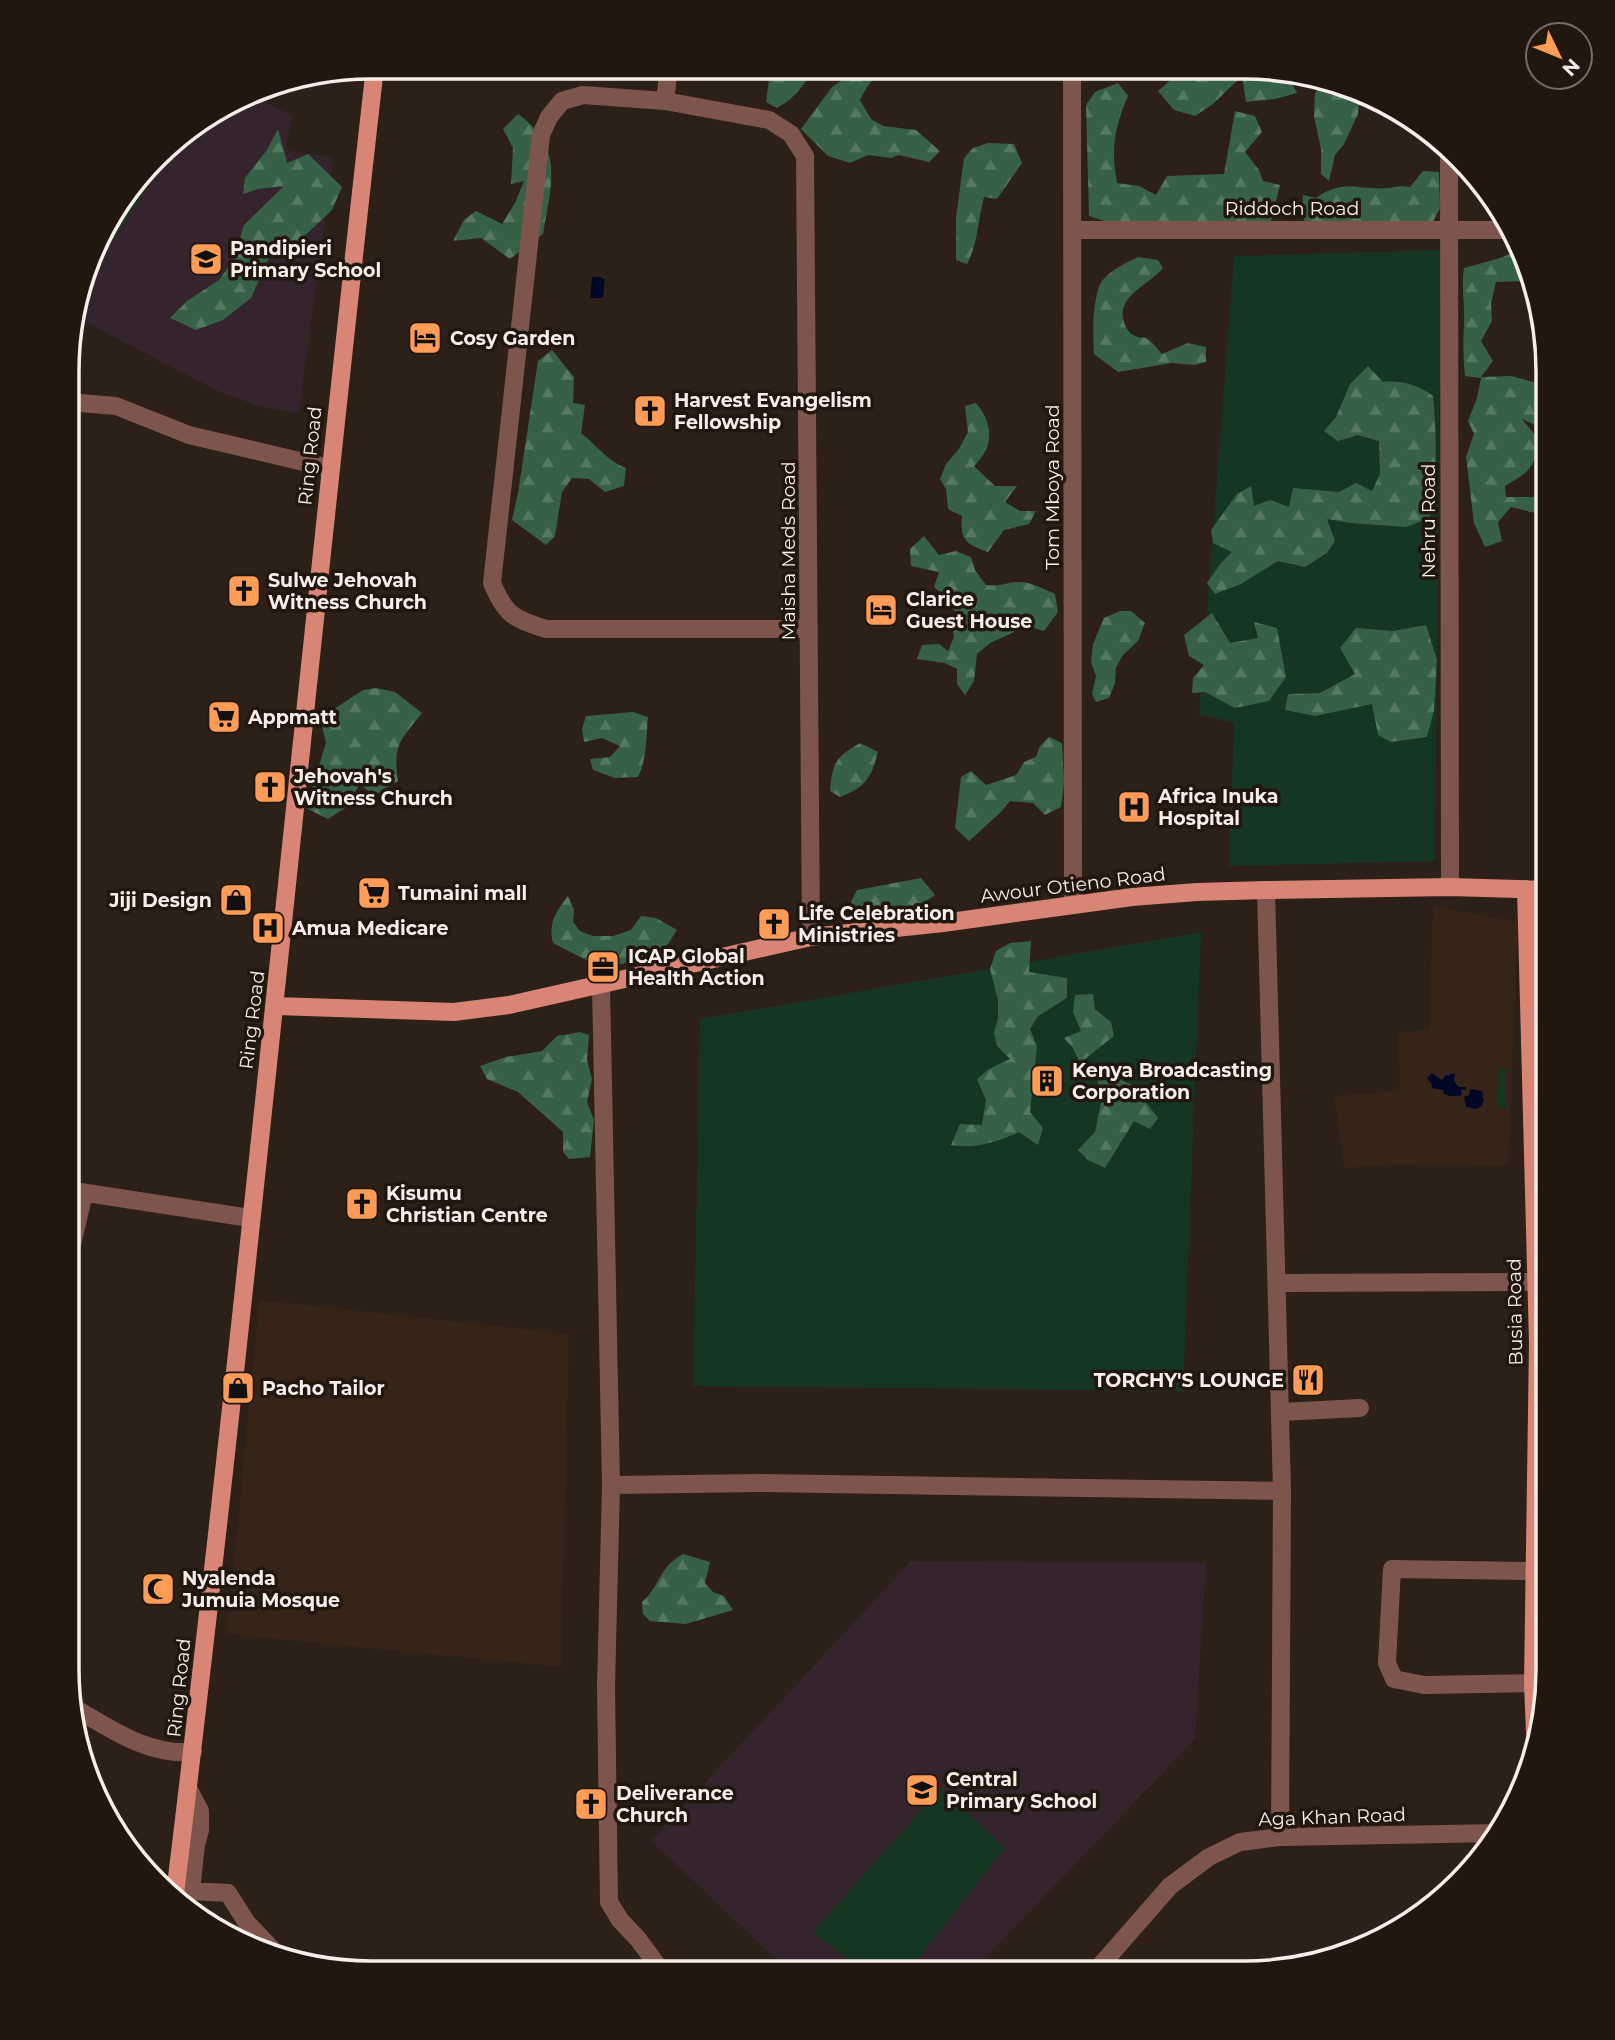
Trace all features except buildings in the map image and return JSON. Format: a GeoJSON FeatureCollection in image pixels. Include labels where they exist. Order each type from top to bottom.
{"type":"FeatureCollection","features":[{"type":"Feature","properties":{"kind":"main road","name":"Ring Road"},"geometry":{"type":"LineString","coordinates":[[176,1887],[276,1006],[329,468],[374,79]]}},
{"type":"Feature","properties":{"kind":"main road","name":"Awour Otieno Road"},"geometry":{"type":"LineString","coordinates":[[276,1006],[454,1012],[509,1005],[811,937],[1198,892],[1450,887],[1536,889]]}},
{"type":"Feature","properties":{"kind":"main road","name":"Busia Road"},"geometry":{"type":"LineString","coordinates":[[1526,889],[1536,1290]]}},
{"type":"Feature","properties":{"kind":"main road","name":"Busia Road"},"geometry":{"type":"LineString","coordinates":[[1535,1695],[1533,1683],[1536,1520]]}},
{"type":"Feature","properties":{"kind":"street"},"geometry":{"type":"LineString","coordinates":[[665,101],[668,79]]}},
{"type":"Feature","properties":{"kind":"street","name":"Tom Mboya Road"},"geometry":{"type":"LineString","coordinates":[[1073,79],[1073,905]]}},
{"type":"Feature","properties":{"kind":"street","name":"Maisha Meds Road"},"geometry":{"type":"LineString","coordinates":[[809,629],[546,629],[520,621],[502,607],[492,583],[541,135],[549,117],[562,101],[583,95],[665,101],[769,120],[791,134],[806,156],[811,937]]}},
{"type":"Feature","properties":{"kind":"street","name":"Nehru Road"},"geometry":{"type":"LineString","coordinates":[[1449,162],[1450,887]]}},
{"type":"Feature","properties":{"kind":"street","name":"Riddoch Road"},"geometry":{"type":"LineString","coordinates":[[1073,230],[1500,230]]}},
{"type":"Feature","properties":{"kind":"street"},"geometry":{"type":"LineString","coordinates":[[79,403],[116,406],[189,435],[329,468]]}},
{"type":"Feature","properties":{"kind":"street"},"geometry":{"type":"LineString","coordinates":[[1266,890],[1281,1412],[1280,1837]]}},
{"type":"Feature","properties":{"kind":"street"},"geometry":{"type":"LineString","coordinates":[[601,985],[611,1485],[606,1686],[609,1902],[620,1920],[654,1961]]}},
{"type":"Feature","properties":{"kind":"street"},"geometry":{"type":"LineString","coordinates":[[79,1192],[250,1218]]}},
{"type":"Feature","properties":{"kind":"street"},"geometry":{"type":"LineString","coordinates":[[1277,1283],[1535,1282]]}},
{"type":"Feature","properties":{"kind":"street"},"geometry":{"type":"LineString","coordinates":[[1281,1412],[1360,1409]]}},
{"type":"Feature","properties":{"kind":"street"},"geometry":{"type":"LineString","coordinates":[[611,1485],[761,1483],[1282,1491]]}},
{"type":"Feature","properties":{"kind":"street"},"geometry":{"type":"LineString","coordinates":[[1533,1683],[1424,1685],[1394,1679],[1387,1663],[1392,1569],[1534,1571]]}},
{"type":"Feature","properties":{"kind":"street"},"geometry":{"type":"LineString","coordinates":[[82,1713],[147,1747],[175,1754],[192,1752]]}},
{"type":"Feature","properties":{"kind":"street"},"geometry":{"type":"LineString","coordinates":[[188,1788],[200,1811],[200,1830],[191,1891],[228,1893],[247,1923],[264,1941]]}},
{"type":"Feature","properties":{"kind":"street","name":"Aga Khan Road"},"geometry":{"type":"LineString","coordinates":[[1105,1961],[1170,1886],[1209,1857],[1240,1843],[1280,1837],[1486,1833]]}},
{"type":"Feature","properties":{"kind":"shaded area","name":"Pandipieri Primary School"},"geometry":{"type":"Polygon","coordinates":[[[261,100],[293,116],[285,150],[333,158],[299,414],[255,405],[220,392],[83,321],[94,277],[109,241],[128,208],[151,178],[178,151],[208,128],[261,100]]]}},
{"type":"Feature","properties":{"kind":"shaded area"},"geometry":{"type":"Polygon","coordinates":[[[1433,906],[1518,922],[1508,1166],[1400,1164],[1344,1168],[1334,1096],[1400,1091],[1398,1032],[1429,1030],[1433,906]]]}},
{"type":"Feature","properties":{"kind":"shaded area"},"geometry":{"type":"Polygon","coordinates":[[[259,1300],[569,1334],[561,1667],[227,1634],[259,1300]]]}},
{"type":"Feature","properties":{"kind":"shaded area","name":"Central Primary School"},"geometry":{"type":"Polygon","coordinates":[[[911,1561],[1206,1563],[1195,1739],[982,1961],[778,1961],[651,1841],[911,1561]]]}},
{"type":"Feature","properties":{"kind":"green space"},"geometry":{"type":"Polygon","coordinates":[[[808,79],[789,100],[777,108],[766,102],[769,80],[808,79]]]}},
{"type":"Feature","properties":{"kind":"green space"},"geometry":{"type":"Polygon","coordinates":[[[844,79],[874,79],[860,100],[871,119],[883,126],[916,130],[940,151],[929,162],[899,155],[891,158],[868,155],[850,163],[828,156],[801,129],[832,87],[844,79]]]}},
{"type":"Feature","properties":{"kind":"green space"},"geometry":{"type":"Polygon","coordinates":[[[1172,79],[1239,79],[1213,104],[1195,116],[1174,110],[1158,91],[1172,79]]]}},
{"type":"Feature","properties":{"kind":"green space"},"geometry":{"type":"Polygon","coordinates":[[[1242,79],[1292,82],[1297,93],[1275,99],[1246,102],[1242,79]]]}},
{"type":"Feature","properties":{"kind":"green space"},"geometry":{"type":"Polygon","coordinates":[[[1118,83],[1128,96],[1115,139],[1117,183],[1139,186],[1156,195],[1167,176],[1224,174],[1235,111],[1255,116],[1262,132],[1245,152],[1259,170],[1263,181],[1280,185],[1271,221],[1113,224],[1089,216],[1086,105],[1095,92],[1118,83]]]}},
{"type":"Feature","properties":{"kind":"green space"},"geometry":{"type":"Polygon","coordinates":[[[1318,88],[1359,103],[1358,114],[1344,144],[1335,155],[1329,181],[1321,174],[1321,149],[1314,116],[1315,93],[1318,88]]]}},
{"type":"Feature","properties":{"kind":"green space"},"geometry":{"type":"Polygon","coordinates":[[[518,114],[543,140],[549,154],[551,183],[543,234],[510,259],[481,238],[453,241],[464,220],[476,211],[502,224],[515,203],[524,181],[511,184],[513,148],[503,129],[518,114]]]}},
{"type":"Feature","properties":{"kind":"green space"},"geometry":{"type":"Polygon","coordinates":[[[278,129],[287,163],[308,154],[342,187],[332,210],[296,244],[274,247],[251,298],[223,320],[196,330],[170,318],[187,301],[219,280],[234,259],[244,225],[284,186],[243,194],[245,178],[267,150],[278,129]]]}},
{"type":"Feature","properties":{"kind":"green space"},"geometry":{"type":"Polygon","coordinates":[[[988,143],[1014,144],[1022,163],[997,199],[984,197],[976,240],[967,264],[956,260],[956,218],[964,158],[973,148],[988,143]]]}},
{"type":"Feature","properties":{"kind":"green space"},"geometry":{"type":"Polygon","coordinates":[[[159,170],[101,260],[128,208],[159,170]]]}},
{"type":"Feature","properties":{"kind":"green space"},"geometry":{"type":"Polygon","coordinates":[[[1423,171],[1439,172],[1440,208],[1433,222],[1305,223],[1302,212],[1303,195],[1316,198],[1343,187],[1410,187],[1423,171]]]}},
{"type":"Feature","properties":{"kind":"green space"},"geometry":{"type":"Polygon","coordinates":[[[1441,250],[1435,861],[1229,866],[1234,723],[1199,714],[1234,256],[1441,250]]]}},
{"type":"Feature","properties":{"kind":"green space"},"geometry":{"type":"Polygon","coordinates":[[[1512,254],[1522,281],[1496,282],[1491,303],[1492,321],[1481,341],[1493,361],[1481,377],[1511,376],[1536,383],[1536,425],[1522,419],[1536,436],[1533,463],[1520,477],[1505,486],[1506,497],[1536,497],[1536,513],[1511,507],[1498,522],[1502,541],[1485,547],[1474,523],[1466,457],[1474,434],[1468,421],[1481,378],[1465,376],[1463,282],[1464,268],[1512,254]]]}},
{"type":"Feature","properties":{"kind":"green space"},"geometry":{"type":"Polygon","coordinates":[[[1138,257],[1158,260],[1163,268],[1130,296],[1126,303],[1123,318],[1130,333],[1148,339],[1162,354],[1188,343],[1206,347],[1206,362],[1194,365],[1172,363],[1118,372],[1094,354],[1094,311],[1099,287],[1110,273],[1138,257]]]}},
{"type":"Feature","properties":{"kind":"green space"},"geometry":{"type":"Polygon","coordinates":[[[552,350],[574,377],[573,403],[585,405],[581,433],[608,457],[626,468],[624,486],[605,492],[589,479],[572,478],[562,492],[555,536],[546,545],[512,520],[538,361],[552,350]]]}},
{"type":"Feature","properties":{"kind":"green space"},"geometry":{"type":"Polygon","coordinates":[[[1368,366],[1383,382],[1410,384],[1433,396],[1436,457],[1430,518],[1406,527],[1327,519],[1335,541],[1327,553],[1305,567],[1278,561],[1241,584],[1215,594],[1207,583],[1232,552],[1213,543],[1211,530],[1237,494],[1251,486],[1254,506],[1270,500],[1289,507],[1293,488],[1339,492],[1356,483],[1372,491],[1380,474],[1379,441],[1358,435],[1338,441],[1324,431],[1336,417],[1350,384],[1368,366]]]}},
{"type":"Feature","properties":{"kind":"green space"},"geometry":{"type":"Polygon","coordinates":[[[976,403],[986,419],[989,435],[985,451],[974,466],[995,486],[1017,486],[1005,502],[1020,511],[1036,511],[1029,524],[1004,530],[988,552],[974,547],[966,540],[962,531],[962,516],[948,509],[946,489],[940,479],[946,464],[959,449],[968,432],[965,406],[976,403]]]}},
{"type":"Feature","properties":{"kind":"green space"},"geometry":{"type":"Polygon","coordinates":[[[924,536],[939,555],[956,551],[971,557],[975,570],[986,585],[1021,582],[1055,594],[1058,612],[1044,631],[1027,626],[990,643],[977,654],[974,681],[965,695],[957,684],[957,669],[945,663],[917,659],[922,645],[939,644],[948,651],[954,637],[951,624],[955,612],[951,602],[934,587],[939,572],[911,566],[910,549],[924,536]]]}},
{"type":"Feature","properties":{"kind":"green space"},"geometry":{"type":"Polygon","coordinates":[[[1120,611],[1131,611],[1145,623],[1138,641],[1122,656],[1116,668],[1115,683],[1109,698],[1096,702],[1092,694],[1096,676],[1091,662],[1093,644],[1104,618],[1120,611]]]}},
{"type":"Feature","properties":{"kind":"green space"},"geometry":{"type":"Polygon","coordinates":[[[1212,613],[1230,643],[1258,638],[1254,622],[1277,628],[1286,677],[1269,701],[1235,708],[1205,692],[1192,693],[1193,678],[1204,665],[1189,656],[1184,635],[1212,613]]]}},
{"type":"Feature","properties":{"kind":"green space"},"geometry":{"type":"Polygon","coordinates":[[[1426,625],[1437,660],[1434,710],[1427,737],[1391,742],[1378,735],[1372,704],[1315,716],[1285,710],[1288,694],[1320,693],[1355,674],[1340,648],[1356,628],[1393,631],[1426,625]]]}},
{"type":"Feature","properties":{"kind":"green space"},"geometry":{"type":"Polygon","coordinates":[[[376,688],[395,692],[422,713],[400,744],[397,759],[398,781],[374,796],[360,784],[345,808],[328,819],[306,808],[326,743],[320,718],[363,690],[376,688]]]}},
{"type":"Feature","properties":{"kind":"green space"},"geometry":{"type":"Polygon","coordinates":[[[633,712],[648,717],[645,755],[638,777],[615,778],[593,770],[590,759],[610,757],[620,746],[602,738],[584,742],[582,729],[586,716],[633,712]]]}},
{"type":"Feature","properties":{"kind":"green space"},"geometry":{"type":"Polygon","coordinates":[[[1049,737],[1062,743],[1064,783],[1061,807],[1045,815],[1033,803],[1010,801],[969,841],[955,828],[961,777],[971,771],[986,785],[1016,775],[1024,762],[1036,757],[1040,746],[1049,737]]]}},
{"type":"Feature","properties":{"kind":"green space"},"geometry":{"type":"Polygon","coordinates":[[[860,743],[878,752],[873,769],[862,785],[840,797],[830,791],[834,767],[845,752],[860,743]]]}},
{"type":"Feature","properties":{"kind":"green space"},"geometry":{"type":"Polygon","coordinates":[[[921,878],[935,895],[903,914],[885,917],[850,904],[857,890],[921,878]]]}},
{"type":"Feature","properties":{"kind":"green space"},"geometry":{"type":"Polygon","coordinates":[[[568,896],[574,910],[573,922],[580,931],[593,936],[613,936],[631,930],[641,916],[656,918],[677,930],[668,944],[650,958],[622,964],[594,964],[553,943],[554,918],[568,896]]]}},
{"type":"Feature","properties":{"kind":"green space"},"geometry":{"type":"Polygon","coordinates":[[[1201,932],[1183,1391],[693,1386],[700,1019],[1201,932]]]}},
{"type":"Feature","properties":{"kind":"green space"},"geometry":{"type":"Polygon","coordinates":[[[1031,941],[1029,972],[1067,978],[1067,998],[1038,1016],[1030,1029],[1037,1046],[1030,1112],[1043,1128],[1038,1145],[1019,1132],[986,1144],[951,1145],[960,1124],[982,1125],[986,1100],[977,1079],[989,1069],[1010,1059],[997,1046],[994,1033],[998,1018],[998,1000],[990,969],[996,951],[1010,943],[1031,941]]]}},
{"type":"Feature","properties":{"kind":"green space"},"geometry":{"type":"Polygon","coordinates":[[[1093,994],[1095,1009],[1111,1022],[1114,1036],[1080,1063],[1073,1048],[1064,1038],[1081,1031],[1073,1012],[1075,995],[1093,994]]]}},
{"type":"Feature","properties":{"kind":"green space"},"geometry":{"type":"Polygon","coordinates":[[[580,1032],[589,1035],[587,1060],[592,1079],[587,1102],[594,1120],[590,1157],[569,1159],[563,1152],[563,1132],[518,1092],[487,1079],[480,1066],[506,1057],[542,1051],[557,1036],[580,1032]]]}},
{"type":"Feature","properties":{"kind":"green space"},"geometry":{"type":"Polygon","coordinates":[[[1104,1063],[1114,1065],[1117,1078],[1132,1085],[1158,1118],[1150,1129],[1134,1121],[1105,1168],[1088,1160],[1078,1150],[1095,1132],[1101,1102],[1098,1082],[1104,1063]]]}},
{"type":"Feature","properties":{"kind":"green space"},"geometry":{"type":"Polygon","coordinates":[[[1499,1068],[1506,1070],[1506,1108],[1497,1108],[1499,1068]]]}},
{"type":"Feature","properties":{"kind":"green space"},"geometry":{"type":"Polygon","coordinates":[[[683,1554],[710,1562],[705,1583],[713,1592],[724,1596],[733,1610],[686,1624],[650,1621],[643,1614],[642,1602],[668,1565],[683,1554]]]}},
{"type":"Feature","properties":{"kind":"green space"},"geometry":{"type":"Polygon","coordinates":[[[941,1788],[1005,1848],[916,1961],[850,1961],[813,1932],[941,1788]]]}},
{"type":"Feature","properties":{"kind":"water"},"geometry":{"type":"Polygon","coordinates":[[[592,277],[605,277],[603,298],[590,298],[592,277]]]}},
{"type":"Feature","properties":{"kind":"water"},"geometry":{"type":"Polygon","coordinates":[[[1432,1073],[1442,1080],[1445,1073],[1455,1074],[1454,1081],[1459,1087],[1466,1087],[1466,1090],[1462,1089],[1461,1096],[1450,1096],[1444,1094],[1443,1090],[1432,1088],[1427,1078],[1432,1073]]]}},
{"type":"Feature","properties":{"kind":"water"},"geometry":{"type":"Polygon","coordinates":[[[1470,1089],[1482,1091],[1482,1106],[1476,1109],[1466,1107],[1464,1097],[1469,1095],[1470,1089]]]}},
{"type":"Feature","properties":{"kind":"place","name":"Pandipieri Primary School"},"geometry":{"type":"Point","coordinates":[206,259]}},
{"type":"Feature","properties":{"kind":"place","name":"Cosy Garden"},"geometry":{"type":"Point","coordinates":[425,338]}},
{"type":"Feature","properties":{"kind":"place","name":"Harvest Evangelism Fellowship"},"geometry":{"type":"Point","coordinates":[650,411]}},
{"type":"Feature","properties":{"kind":"place","name":"Sulwe Jehovah Witness Church"},"geometry":{"type":"Point","coordinates":[244,591]}},
{"type":"Feature","properties":{"kind":"place","name":"Clarice Guest House"},"geometry":{"type":"Point","coordinates":[881,610]}},
{"type":"Feature","properties":{"kind":"place","name":"Appmatt"},"geometry":{"type":"Point","coordinates":[224,717]}},
{"type":"Feature","properties":{"kind":"place","name":"Jehovah's Witness Church"},"geometry":{"type":"Point","coordinates":[270,787]}},
{"type":"Feature","properties":{"kind":"place","name":"Africa Inuka Hospital"},"geometry":{"type":"Point","coordinates":[1134,807]}},
{"type":"Feature","properties":{"kind":"place","name":"Tumaini mall"},"geometry":{"type":"Point","coordinates":[374,893]}},
{"type":"Feature","properties":{"kind":"place","name":"Jiji Design"},"geometry":{"type":"Point","coordinates":[236,900]}},
{"type":"Feature","properties":{"kind":"place","name":"Life Celebration Ministries"},"geometry":{"type":"Point","coordinates":[774,924]}},
{"type":"Feature","properties":{"kind":"place","name":"Amua Medicare"},"geometry":{"type":"Point","coordinates":[268,928]}},
{"type":"Feature","properties":{"kind":"place","name":"ICAP Global Health Action"},"geometry":{"type":"Point","coordinates":[603,967]}},
{"type":"Feature","properties":{"kind":"place","name":"Kenya Broadcasting Corporation"},"geometry":{"type":"Point","coordinates":[1047,1081]}},
{"type":"Feature","properties":{"kind":"place","name":"Kisumu Christian Centre"},"geometry":{"type":"Point","coordinates":[362,1204]}},
{"type":"Feature","properties":{"kind":"place","name":"TORCHY'S LOUNGE"},"geometry":{"type":"Point","coordinates":[1308,1380]}},
{"type":"Feature","properties":{"kind":"place","name":"Pacho Tailor"},"geometry":{"type":"Point","coordinates":[238,1388]}},
{"type":"Feature","properties":{"kind":"place","name":"Nyalenda Jumuia Mosque"},"geometry":{"type":"Point","coordinates":[158,1589]}},
{"type":"Feature","properties":{"kind":"place","name":"Central Primary School"},"geometry":{"type":"Point","coordinates":[922,1790]}},
{"type":"Feature","properties":{"kind":"place","name":"Deliverance Church"},"geometry":{"type":"Point","coordinates":[591,1804]}}]}
